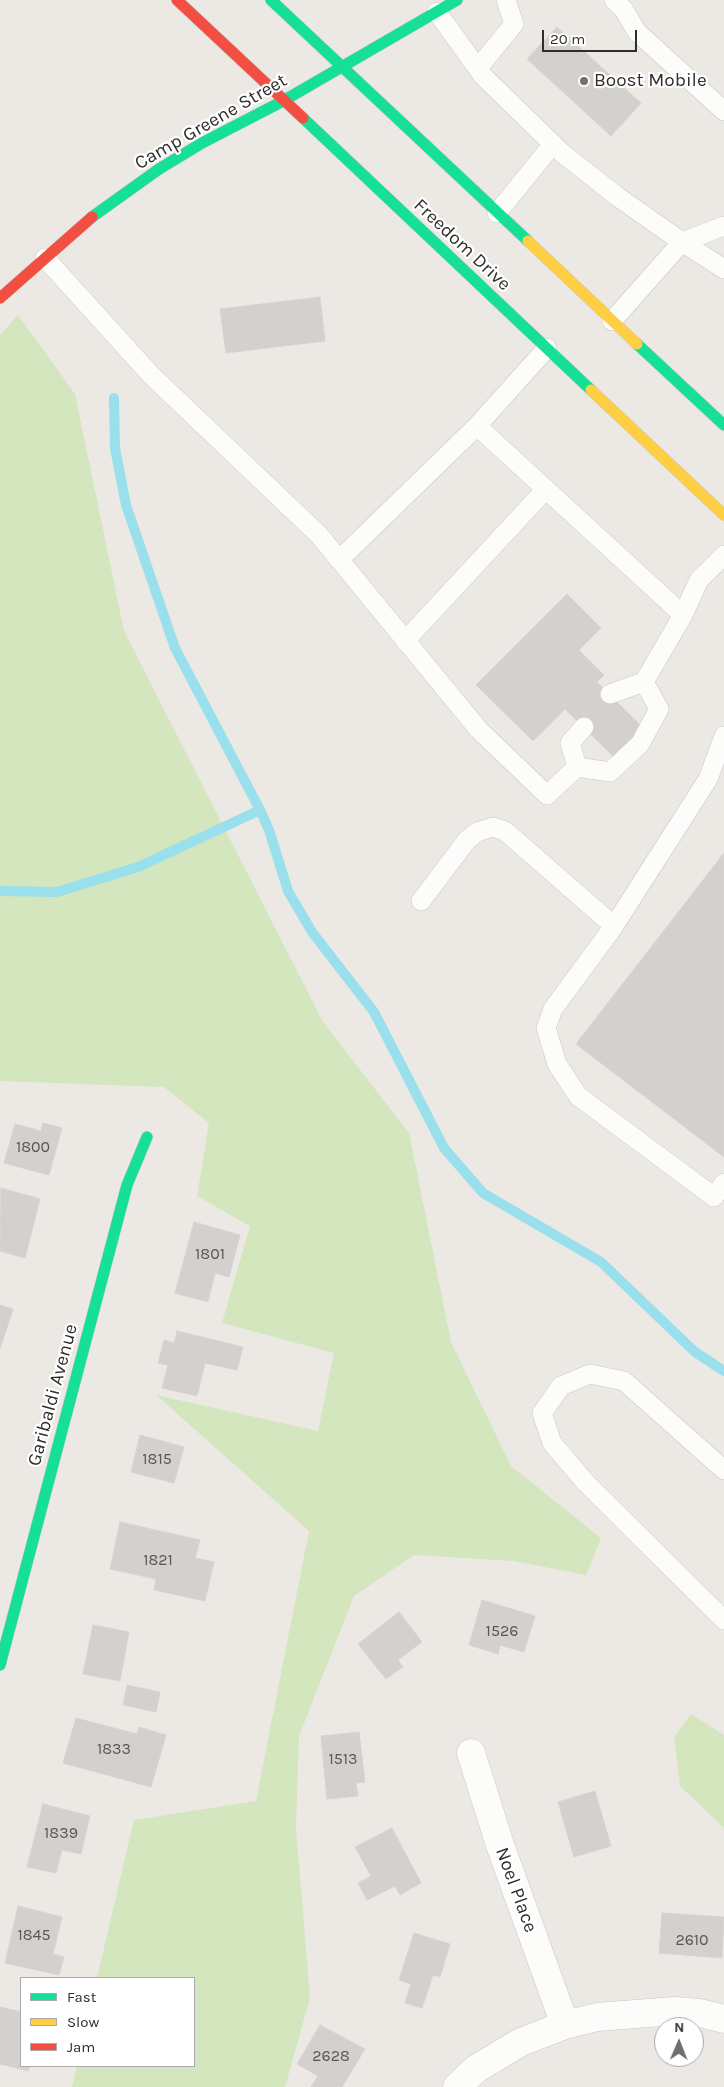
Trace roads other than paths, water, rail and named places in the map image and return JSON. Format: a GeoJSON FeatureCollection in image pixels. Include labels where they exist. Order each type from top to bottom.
{"type":"FeatureCollection","features":[{"type":"Feature","properties":{"kind":"main road","name":"Freedom Drive"},"geometry":{"type":"LineString","coordinates":[[177,0],[724,514]]}},
{"type":"Feature","properties":{"kind":"main road"},"geometry":{"type":"LineString","coordinates":[[271,0],[724,425]]}},
{"type":"Feature","properties":{"kind":"main road","name":"Camp Greene Street"},"geometry":{"type":"LineString","coordinates":[[0,298],[86,222],[159,169],[202,143],[283,101],[457,0]]}},
{"type":"Feature","properties":{"kind":"main road","name":"Garibaldi Avenue"},"geometry":{"type":"LineString","coordinates":[[0,1665],[127,1185],[147,1137]]}},
{"type":"Feature","properties":{"kind":"street","name":"Noel Place"},"geometry":{"type":"LineString","coordinates":[[471,1754],[500,1845],[565,2025]]}},
{"type":"Feature","properties":{"kind":"street"},"geometry":{"type":"LineString","coordinates":[[457,2087],[476,2069],[521,2042],[565,2025],[597,2017],[675,2011],[700,2013],[724,2019]]}},
{"type":"Feature","properties":{"kind":"lane"},"geometry":{"type":"LineString","coordinates":[[478,68],[514,24],[506,0]]}},
{"type":"Feature","properties":{"kind":"lane"},"geometry":{"type":"LineString","coordinates":[[614,0],[624,10],[637,32],[724,111]]}},
{"type":"Feature","properties":{"kind":"lane"},"geometry":{"type":"LineString","coordinates":[[437,12],[483,76],[552,144],[618,197],[724,269]]}},
{"type":"Feature","properties":{"kind":"lane"},"geometry":{"type":"LineString","coordinates":[[498,213],[552,144]]}},
{"type":"Feature","properties":{"kind":"lane"},"geometry":{"type":"LineString","coordinates":[[612,321],[682,242],[724,226]]}},
{"type":"Feature","properties":{"kind":"lane"},"geometry":{"type":"LineString","coordinates":[[45,258],[151,375],[319,535],[478,730],[547,795],[577,767]]}},
{"type":"Feature","properties":{"kind":"lane"},"geometry":{"type":"LineString","coordinates":[[339,560],[477,426],[547,348]]}},
{"type":"Feature","properties":{"kind":"lane"},"geometry":{"type":"LineString","coordinates":[[477,426],[683,615]]}},
{"type":"Feature","properties":{"kind":"lane"},"geometry":{"type":"LineString","coordinates":[[406,641],[546,489]]}},
{"type":"Feature","properties":{"kind":"lane"},"geometry":{"type":"LineString","coordinates":[[610,694],[644,682],[683,615],[699,580],[724,555]]}},
{"type":"Feature","properties":{"kind":"lane"},"geometry":{"type":"LineString","coordinates":[[577,767],[610,772],[640,744],[659,709],[644,682]]}},
{"type":"Feature","properties":{"kind":"lane"},"geometry":{"type":"LineString","coordinates":[[577,767],[570,742],[584,727]]}},
{"type":"Feature","properties":{"kind":"lane"},"geometry":{"type":"LineString","coordinates":[[724,736],[708,779],[614,926],[553,1009],[546,1028],[557,1064],[578,1096],[714,1197],[724,1184]]}},
{"type":"Feature","properties":{"kind":"lane"},"geometry":{"type":"LineString","coordinates":[[421,901],[467,840],[477,832],[493,827],[505,831],[614,926]]}},
{"type":"Feature","properties":{"kind":"lane"},"geometry":{"type":"LineString","coordinates":[[724,1470],[624,1382],[590,1374],[561,1386],[542,1413],[552,1443],[586,1483],[724,1620]]}},
{"type":"Feature","properties":{"kind":"waterway"},"geometry":{"type":"LineString","coordinates":[[114,398],[115,448],[126,505],[175,648],[260,810],[269,830],[288,891],[312,932],[374,1012],[444,1148],[483,1193],[601,1262],[695,1352],[724,1371]]}},
{"type":"Feature","properties":{"kind":"waterway"},"geometry":{"type":"LineString","coordinates":[[0,891],[57,892],[138,867],[260,810]]}},
{"type":"Feature","properties":{"kind":"place","name":"Boost Mobile"},"geometry":{"type":"Point","coordinates":[584,81]}}]}
